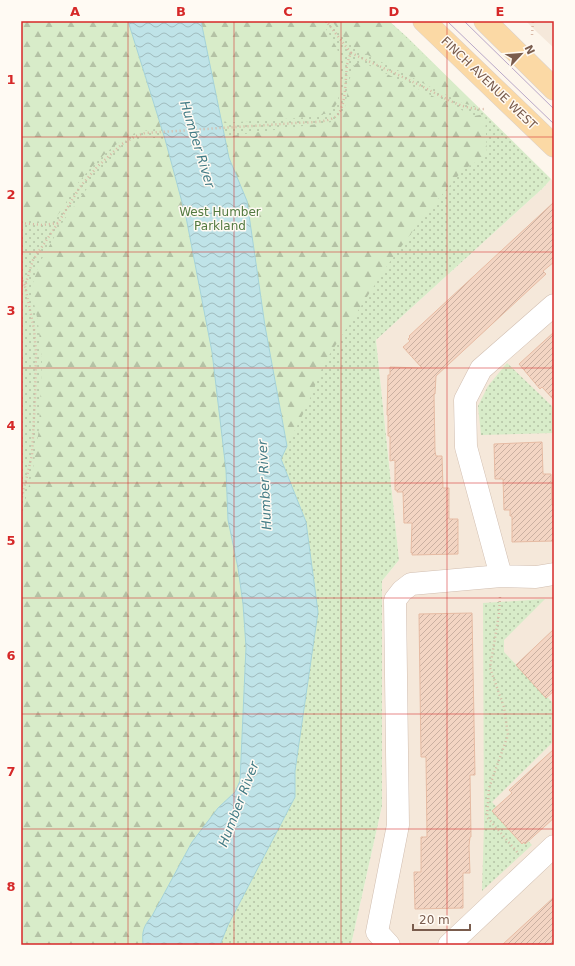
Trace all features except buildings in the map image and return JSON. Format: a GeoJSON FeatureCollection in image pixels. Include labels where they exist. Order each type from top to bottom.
{"type":"FeatureCollection","features":[{"type":"Feature","properties":{"kind":"main road","name":"FINCH AVENUE WEST"},"geometry":{"type":"LineString","coordinates":[[424,21],[554,146]]}},
{"type":"Feature","properties":{"kind":"main road"},"geometry":{"type":"LineString","coordinates":[[485,21],[554,89]]}},
{"type":"Feature","properties":{"kind":"lane"},"geometry":{"type":"LineString","coordinates":[[501,576],[466,447],[465,400],[481,369],[554,305]]}},
{"type":"Feature","properties":{"kind":"lane"},"geometry":{"type":"LineString","coordinates":[[389,945],[376,932],[398,825],[395,600],[402,591],[411,584],[501,576],[536,577],[554,574]]}},
{"type":"Feature","properties":{"kind":"lane"},"geometry":{"type":"LineString","coordinates":[[449,945],[554,846]]}},
{"type":"Feature","properties":{"kind":"path"},"geometry":{"type":"LineString","coordinates":[[326,21],[351,53],[415,82],[446,100],[478,110],[485,109]]}},
{"type":"Feature","properties":{"kind":"path"},"geometry":{"type":"LineString","coordinates":[[532,35],[533,21]]}},
{"type":"Feature","properties":{"kind":"path"},"geometry":{"type":"LineString","coordinates":[[25,286],[34,260],[80,186],[97,167],[122,144],[145,133],[276,124],[322,120],[335,117],[339,113],[344,95],[347,65],[351,53]]}},
{"type":"Feature","properties":{"kind":"path"},"geometry":{"type":"LineString","coordinates":[[21,223],[42,225],[58,223]]}},
{"type":"Feature","properties":{"kind":"path"},"geometry":{"type":"LineString","coordinates":[[21,277],[25,286],[34,329],[36,353],[32,455],[21,501]]}},
{"type":"Feature","properties":{"kind":"path"},"geometry":{"type":"LineString","coordinates":[[501,576],[499,614],[490,668],[504,707],[508,735],[489,788],[487,817],[531,867]]}},
{"type":"Feature","properties":{"kind":"shaded area"},"geometry":{"type":"Polygon","coordinates":[[[526,21],[554,21],[554,48],[538,33],[526,21]]]}},
{"type":"Feature","properties":{"kind":"shaded area"},"geometry":{"type":"Polygon","coordinates":[[[551,179],[554,182],[554,945],[351,945],[382,806],[382,581],[399,560],[376,340],[543,188],[551,179]]]}},
{"type":"Feature","properties":{"kind":"green space","name":"West Humber Parkland"},"geometry":{"type":"Polygon","coordinates":[[[21,21],[389,21],[551,179],[543,188],[376,340],[399,560],[382,581],[382,806],[351,945],[21,945],[21,21]]]}},
{"type":"Feature","properties":{"kind":"green space"},"geometry":{"type":"Polygon","coordinates":[[[21,21],[127,21],[161,128],[135,133],[115,145],[99,159],[85,175],[73,190],[57,215],[51,220],[47,221],[21,219],[21,21]]]}},
{"type":"Feature","properties":{"kind":"green space"},"geometry":{"type":"Polygon","coordinates":[[[201,21],[320,21],[337,48],[341,66],[338,102],[330,113],[299,118],[221,123],[201,21]]]}},
{"type":"Feature","properties":{"kind":"green space"},"geometry":{"type":"Polygon","coordinates":[[[332,21],[389,21],[478,107],[462,103],[356,49],[346,40],[332,21]]]}},
{"type":"Feature","properties":{"kind":"green space"},"geometry":{"type":"Polygon","coordinates":[[[357,63],[366,64],[474,116],[485,114],[487,155],[463,170],[428,211],[389,263],[324,363],[307,406],[287,446],[265,326],[247,201],[229,158],[224,137],[332,122],[342,117],[352,67],[357,63]]]}},
{"type":"Feature","properties":{"kind":"green space"},"geometry":{"type":"Polygon","coordinates":[[[143,137],[165,139],[186,217],[212,352],[226,470],[228,520],[238,568],[243,604],[246,647],[240,781],[235,792],[218,808],[192,842],[145,927],[143,933],[143,945],[21,945],[21,518],[33,469],[39,429],[42,361],[38,322],[31,289],[39,264],[64,220],[97,175],[129,143],[143,137]]]}},
{"type":"Feature","properties":{"kind":"green space"},"geometry":{"type":"Polygon","coordinates":[[[507,363],[554,408],[554,433],[481,435],[478,406],[488,386],[507,363]]]}},
{"type":"Feature","properties":{"kind":"green space"},"geometry":{"type":"Polygon","coordinates":[[[545,599],[504,640],[504,652],[554,704],[554,741],[492,802],[532,845],[482,891],[484,825],[483,603],[545,599]]]}},
{"type":"Feature","properties":{"kind":"water","name":"Humber River"},"geometry":{"type":"Polygon","coordinates":[[[128,21],[201,21],[229,158],[247,201],[265,326],[287,446],[281,459],[306,522],[318,612],[295,771],[295,797],[228,925],[220,945],[143,945],[143,933],[145,926],[152,916],[192,842],[218,808],[235,792],[240,781],[246,647],[243,604],[238,568],[228,520],[226,470],[212,352],[186,217],[165,139],[128,21]]]}},
{"type":"Feature","properties":{"kind":"tram line"},"geometry":{"type":"LineString","coordinates":[[447,21],[554,124]]}},
{"type":"Feature","properties":{"kind":"tram line"},"geometry":{"type":"LineString","coordinates":[[464,21],[554,109]]}}]}
